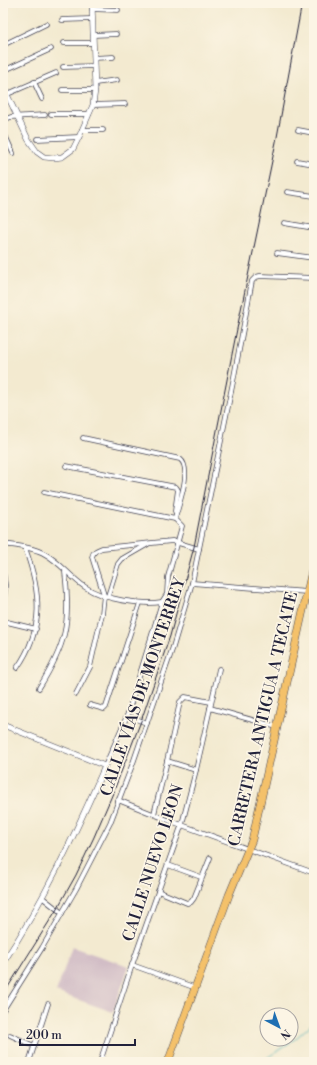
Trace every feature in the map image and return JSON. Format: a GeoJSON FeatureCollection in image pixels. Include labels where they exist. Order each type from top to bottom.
{"type":"FeatureCollection","features":[{"type":"Feature","properties":{"kind":"main road","name":"CARRETERA ANTIGUA A TECATE"},"geometry":{"type":"LineString","coordinates":[[168,1062],[229,895],[252,840],[277,727],[311,592],[314,561]]}},
{"type":"Feature","properties":{"kind":"street"},"geometry":{"type":"LineString","coordinates":[[3,86],[5,95],[37,152],[44,157],[54,158],[62,157],[73,149],[80,137],[93,105],[95,90],[92,3]]}},
{"type":"Feature","properties":{"kind":"street"},"geometry":{"type":"LineString","coordinates":[[92,9],[118,10]]}},
{"type":"Feature","properties":{"kind":"street"},"geometry":{"type":"LineString","coordinates":[[62,20],[92,19]]}},
{"type":"Feature","properties":{"kind":"street"},"geometry":{"type":"LineString","coordinates":[[3,45],[46,24]]}},
{"type":"Feature","properties":{"kind":"street"},"geometry":{"type":"LineString","coordinates":[[93,35],[116,34]]}},
{"type":"Feature","properties":{"kind":"street"},"geometry":{"type":"LineString","coordinates":[[64,43],[93,43]]}},
{"type":"Feature","properties":{"kind":"street"},"geometry":{"type":"LineString","coordinates":[[3,71],[51,49]]}},
{"type":"Feature","properties":{"kind":"street"},"geometry":{"type":"LineString","coordinates":[[94,58],[113,57]]}},
{"type":"Feature","properties":{"kind":"street"},"geometry":{"type":"LineString","coordinates":[[63,67],[94,66]]}},
{"type":"Feature","properties":{"kind":"street"},"geometry":{"type":"LineString","coordinates":[[5,95],[56,73]]}},
{"type":"Feature","properties":{"kind":"street"},"geometry":{"type":"LineString","coordinates":[[95,83],[117,80]]}},
{"type":"Feature","properties":{"kind":"street"},"geometry":{"type":"LineString","coordinates":[[34,82],[42,99]]}},
{"type":"Feature","properties":{"kind":"street"},"geometry":{"type":"LineString","coordinates":[[62,90],[95,90]]}},
{"type":"Feature","properties":{"kind":"street"},"geometry":{"type":"LineString","coordinates":[[93,105],[126,104]]}},
{"type":"Feature","properties":{"kind":"street"},"geometry":{"type":"LineString","coordinates":[[51,114],[89,114]]}},
{"type":"Feature","properties":{"kind":"street"},"geometry":{"type":"LineString","coordinates":[[3,120],[18,116],[45,115]]}},
{"type":"Feature","properties":{"kind":"street"},"geometry":{"type":"LineString","coordinates":[[82,130],[103,130]]}},
{"type":"Feature","properties":{"kind":"street"},"geometry":{"type":"LineString","coordinates":[[298,130],[314,133]]}},
{"type":"Feature","properties":{"kind":"street"},"geometry":{"type":"LineString","coordinates":[[3,131],[13,153]]}},
{"type":"Feature","properties":{"kind":"street"},"geometry":{"type":"LineString","coordinates":[[37,139],[80,137]]}},
{"type":"Feature","properties":{"kind":"street"},"geometry":{"type":"LineString","coordinates":[[297,161],[314,164]]}},
{"type":"Feature","properties":{"kind":"street"},"geometry":{"type":"LineString","coordinates":[[286,192],[314,196]]}},
{"type":"Feature","properties":{"kind":"street"},"geometry":{"type":"LineString","coordinates":[[284,223],[314,228]]}},
{"type":"Feature","properties":{"kind":"street"},"geometry":{"type":"LineString","coordinates":[[277,253],[314,258]]}},
{"type":"Feature","properties":{"kind":"street","name":"CALLE VÍAS DE MONTERREY"},"geometry":{"type":"LineString","coordinates":[[3,1010],[23,980],[62,913],[110,823],[147,723],[192,583],[252,281],[256,277],[314,278]]}},
{"type":"Feature","properties":{"kind":"street"},"geometry":{"type":"LineString","coordinates":[[83,438],[180,459],[184,462],[184,483],[176,516]]}},
{"type":"Feature","properties":{"kind":"street"},"geometry":{"type":"LineString","coordinates":[[3,963],[43,898],[90,800],[127,716],[162,602],[167,594],[168,577],[182,526],[176,516],[175,511],[178,490],[176,487],[66,466]]}},
{"type":"Feature","properties":{"kind":"street"},"geometry":{"type":"LineString","coordinates":[[44,492],[176,516]]}},
{"type":"Feature","properties":{"kind":"street"},"geometry":{"type":"LineString","coordinates":[[106,596],[92,557],[92,553],[95,551],[102,548],[172,541],[177,544],[199,548]]}},
{"type":"Feature","properties":{"kind":"street"},"geometry":{"type":"LineString","coordinates":[[76,694],[90,667],[106,596],[118,564],[122,559],[150,543]]}},
{"type":"Feature","properties":{"kind":"street"},"geometry":{"type":"LineString","coordinates":[[3,544],[25,548],[44,554],[84,587],[93,592],[140,603],[150,604],[162,602]]}},
{"type":"Feature","properties":{"kind":"street"},"geometry":{"type":"LineString","coordinates":[[17,668],[29,647],[36,629],[38,603],[34,573],[25,548]]}},
{"type":"Feature","properties":{"kind":"street"},"geometry":{"type":"LineString","coordinates":[[3,572],[5,585],[3,618]]}},
{"type":"Feature","properties":{"kind":"street"},"geometry":{"type":"LineString","coordinates":[[39,688],[52,668],[64,637],[67,623],[68,602],[65,572]]}},
{"type":"Feature","properties":{"kind":"street"},"geometry":{"type":"LineString","coordinates":[[192,583],[311,592]]}},
{"type":"Feature","properties":{"kind":"street"},"geometry":{"type":"LineString","coordinates":[[90,705],[104,709],[106,707],[140,603]]}},
{"type":"Feature","properties":{"kind":"street"},"geometry":{"type":"LineString","coordinates":[[3,621],[36,629]]}},
{"type":"Feature","properties":{"kind":"street","name":"CALLE NUEVO LEON"},"geometry":{"type":"LineString","coordinates":[[100,1062],[132,965],[182,824],[219,669]]}},
{"type":"Feature","properties":{"kind":"street"},"geometry":{"type":"LineString","coordinates":[[154,814],[182,698],[185,697],[211,702]]}},
{"type":"Feature","properties":{"kind":"street"},"geometry":{"type":"LineString","coordinates":[[210,708],[277,727]]}},
{"type":"Feature","properties":{"kind":"street"},"geometry":{"type":"LineString","coordinates":[[127,716],[147,723]]}},
{"type":"Feature","properties":{"kind":"street"},"geometry":{"type":"LineString","coordinates":[[3,725],[105,766]]}},
{"type":"Feature","properties":{"kind":"street"},"geometry":{"type":"LineString","coordinates":[[167,761],[196,770]]}},
{"type":"Feature","properties":{"kind":"street"},"geometry":{"type":"LineString","coordinates":[[118,800],[314,873]]}},
{"type":"Feature","properties":{"kind":"street"},"geometry":{"type":"LineString","coordinates":[[158,891],[187,902],[191,902],[210,858]]}},
{"type":"Feature","properties":{"kind":"street"},"geometry":{"type":"LineString","coordinates":[[168,865],[201,877]]}},
{"type":"Feature","properties":{"kind":"street"},"geometry":{"type":"LineString","coordinates":[[43,898],[62,913]]}},
{"type":"Feature","properties":{"kind":"street"},"geometry":{"type":"LineString","coordinates":[[132,965],[196,988]]}},
{"type":"Feature","properties":{"kind":"street"},"geometry":{"type":"LineString","coordinates":[[29,1062],[48,1004]]}},
{"type":"Feature","properties":{"kind":"street"},"geometry":{"type":"LineString","coordinates":[[10,1035],[34,1046]]}},
{"type":"Feature","properties":{"kind":"shaded area"},"geometry":{"type":"Polygon","coordinates":[[[72,947],[129,966],[113,1012],[56,992],[72,947]]]}},
{"type":"Feature","properties":{"kind":"waterway"},"geometry":{"type":"LineString","coordinates":[[261,1062],[295,1039],[314,1022]]}},
{"type":"Feature","properties":{"kind":"railway"},"geometry":{"type":"LineString","coordinates":[[3,995],[57,909],[76,875],[94,837],[141,721],[170,636],[194,547],[277,137],[302,3]]}}]}
